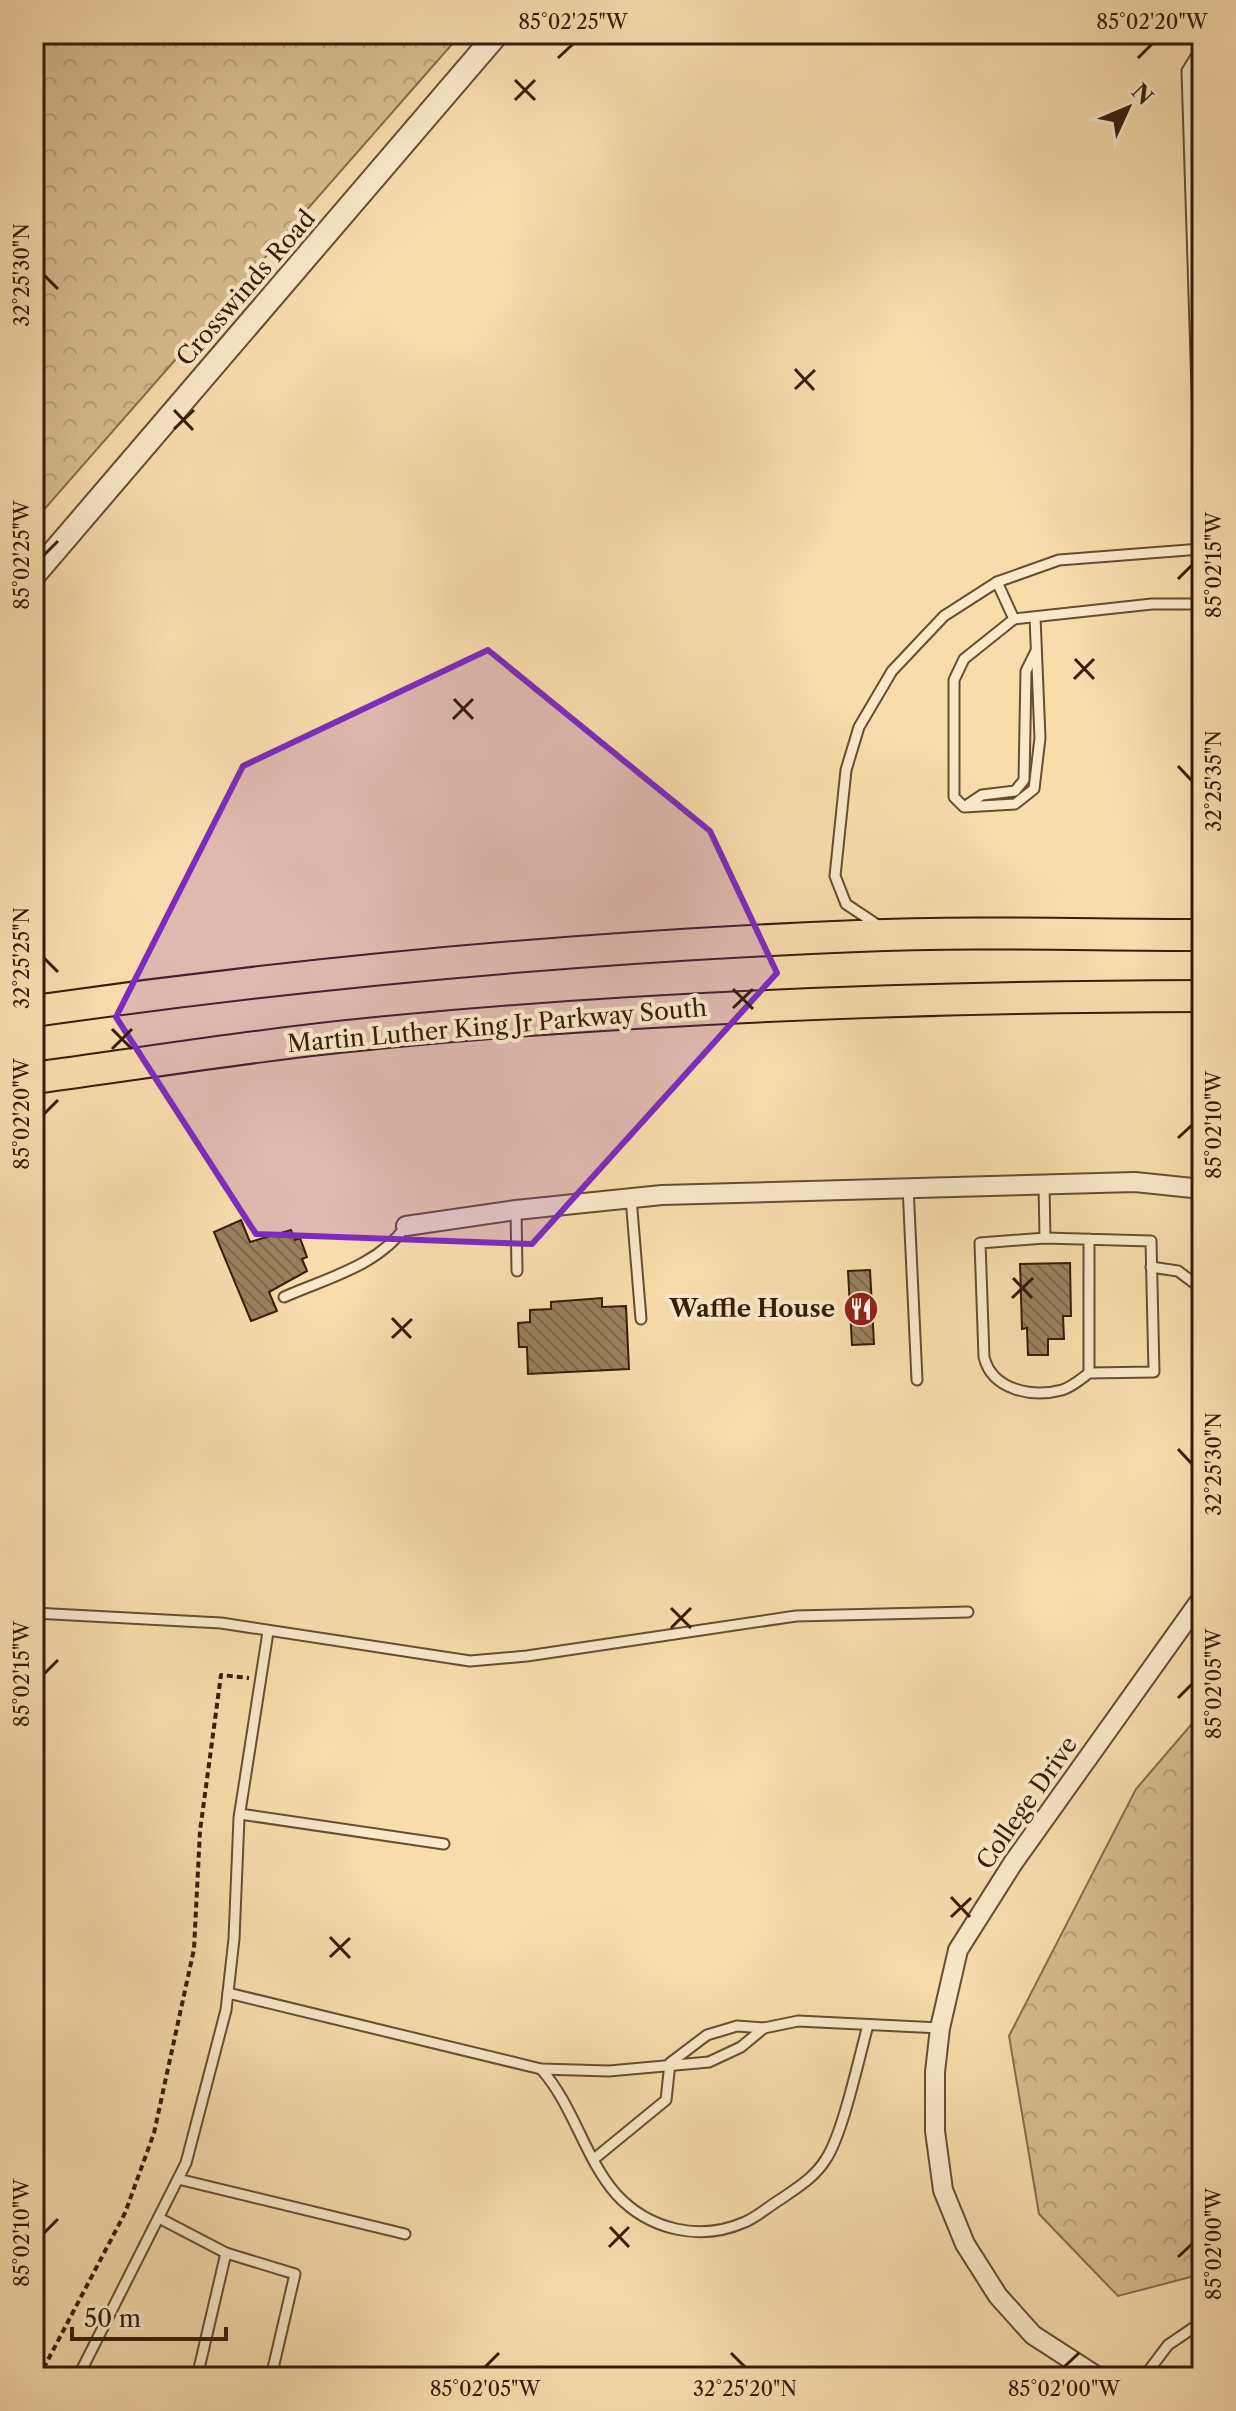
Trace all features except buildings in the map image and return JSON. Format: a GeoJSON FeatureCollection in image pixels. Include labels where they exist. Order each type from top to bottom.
{"type":"FeatureCollection","features":[{"type":"Feature","properties":{"kind":"highway"},"geometry":{"type":"LineString","coordinates":[[34,1011],[376,967],[618,948],[901,935],[1202,935]]}},
{"type":"Feature","properties":{"kind":"highway","name":"Martin Luther King Jr Parkway South"},"geometry":{"type":"LineString","coordinates":[[34,1078],[385,1032],[709,1007],[990,997],[1202,996]]}},
{"type":"Feature","properties":{"kind":"street","name":"Crosswinds Road"},"geometry":{"type":"LineString","coordinates":[[34,575],[497,34]]}},
{"type":"Feature","properties":{"kind":"street"},"geometry":{"type":"LineString","coordinates":[[406,1226],[631,1198],[908,1186],[1135,1182],[1202,1189]]}},
{"type":"Feature","properties":{"kind":"street","name":"College Drive"},"geometry":{"type":"LineString","coordinates":[[1098,2377],[1033,2335],[998,2296],[965,2244],[943,2190],[935,2131],[935,2072],[940,2028],[958,1950],[1013,1863],[1202,1598]]}},
{"type":"Feature","properties":{"kind":"lane"},"geometry":{"type":"LineString","coordinates":[[901,935],[867,920],[846,904],[835,876],[846,770],[859,727],[892,671],[944,616],[997,582],[1059,560],[1201,549],[1198,273],[1187,71],[1202,47]]}},
{"type":"Feature","properties":{"kind":"lane"},"geometry":{"type":"LineString","coordinates":[[1190,143],[1202,142]]}},
{"type":"Feature","properties":{"kind":"lane"},"geometry":{"type":"LineString","coordinates":[[997,582],[1014,619]]}},
{"type":"Feature","properties":{"kind":"lane"},"geometry":{"type":"LineString","coordinates":[[1035,617],[1036,649],[1026,671],[1024,780],[1015,791],[982,795],[964,807],[954,797],[954,680],[964,659],[1014,619],[1152,604],[1202,604]]}},
{"type":"Feature","properties":{"kind":"lane"},"geometry":{"type":"LineString","coordinates":[[1044,1184],[1045,1238]]}},
{"type":"Feature","properties":{"kind":"lane"},"geometry":{"type":"LineString","coordinates":[[908,1186],[917,1380]]}},
{"type":"Feature","properties":{"kind":"lane"},"geometry":{"type":"LineString","coordinates":[[631,1198],[641,1319]]}},
{"type":"Feature","properties":{"kind":"lane"},"geometry":{"type":"LineString","coordinates":[[516,1210],[517,1271]]}},
{"type":"Feature","properties":{"kind":"lane"},"geometry":{"type":"LineString","coordinates":[[284,1297],[375,1258],[394,1243],[406,1226]]}},
{"type":"Feature","properties":{"kind":"lane"},"geometry":{"type":"LineString","coordinates":[[1045,1238],[1151,1241],[1154,1372],[1089,1373],[1058,1391],[1014,1390],[995,1379],[986,1365],[980,1243],[1045,1238]]}},
{"type":"Feature","properties":{"kind":"lane"},"geometry":{"type":"LineString","coordinates":[[1089,1239],[1089,1373]]}},
{"type":"Feature","properties":{"kind":"lane"},"geometry":{"type":"LineString","coordinates":[[1151,1267],[1178,1271],[1202,1289]]}},
{"type":"Feature","properties":{"kind":"lane"},"geometry":{"type":"LineString","coordinates":[[34,1613],[221,1623],[470,1661],[527,1656],[796,1616],[968,1612]]}},
{"type":"Feature","properties":{"kind":"lane"},"geometry":{"type":"LineString","coordinates":[[78,2377],[186,2163],[228,1993],[240,1814],[268,1632]]}},
{"type":"Feature","properties":{"kind":"lane"},"geometry":{"type":"LineString","coordinates":[[240,1814],[444,1844]]}},
{"type":"Feature","properties":{"kind":"lane"},"geometry":{"type":"LineString","coordinates":[[228,1993],[541,2069],[609,2071],[670,2063],[709,2062],[741,2047],[764,2028]]}},
{"type":"Feature","properties":{"kind":"lane"},"geometry":{"type":"LineString","coordinates":[[594,2159],[666,2100],[670,2063],[707,2035],[737,2026],[764,2028],[798,2021],[940,2028]]}},
{"type":"Feature","properties":{"kind":"lane"},"geometry":{"type":"LineString","coordinates":[[541,2069],[569,2107],[594,2159],[616,2193],[636,2212],[655,2223],[688,2232],[713,2231],[745,2222],[810,2179],[828,2158],[868,2025]]}},
{"type":"Feature","properties":{"kind":"lane"},"geometry":{"type":"LineString","coordinates":[[178,2179],[405,2234]]}},
{"type":"Feature","properties":{"kind":"lane"},"geometry":{"type":"LineString","coordinates":[[159,2218],[226,2253],[295,2274],[271,2377]]}},
{"type":"Feature","properties":{"kind":"lane"},"geometry":{"type":"LineString","coordinates":[[197,2377],[226,2253]]}},
{"type":"Feature","properties":{"kind":"lane"},"geometry":{"type":"LineString","coordinates":[[1144,2377],[1168,2345],[1202,2322]]}},
{"type":"Feature","properties":{"kind":"path"},"geometry":{"type":"LineString","coordinates":[[39,2377],[125,2213],[154,2133],[194,1949],[200,1831],[221,1675],[260,1679]]}},
{"type":"Feature","properties":{"kind":"highlighted area"},"geometry":{"type":"Polygon","coordinates":[[[488,650],[710,831],[777,973],[532,1244],[256,1234],[116,1017],[243,766],[488,650]]]}},
{"type":"Feature","properties":{"kind":"green space"},"geometry":{"type":"Polygon","coordinates":[[[34,34],[461,34],[34,521],[34,34]]]}},
{"type":"Feature","properties":{"kind":"green space"},"geometry":{"type":"Polygon","coordinates":[[[1202,1712],[1202,2274],[1118,2296],[1039,2214],[1009,2036],[1136,1789],[1202,1712]]]}},
{"type":"Feature","properties":{"kind":"place","name":"Waffle House"},"geometry":{"type":"Point","coordinates":[861,1309]}}]}
